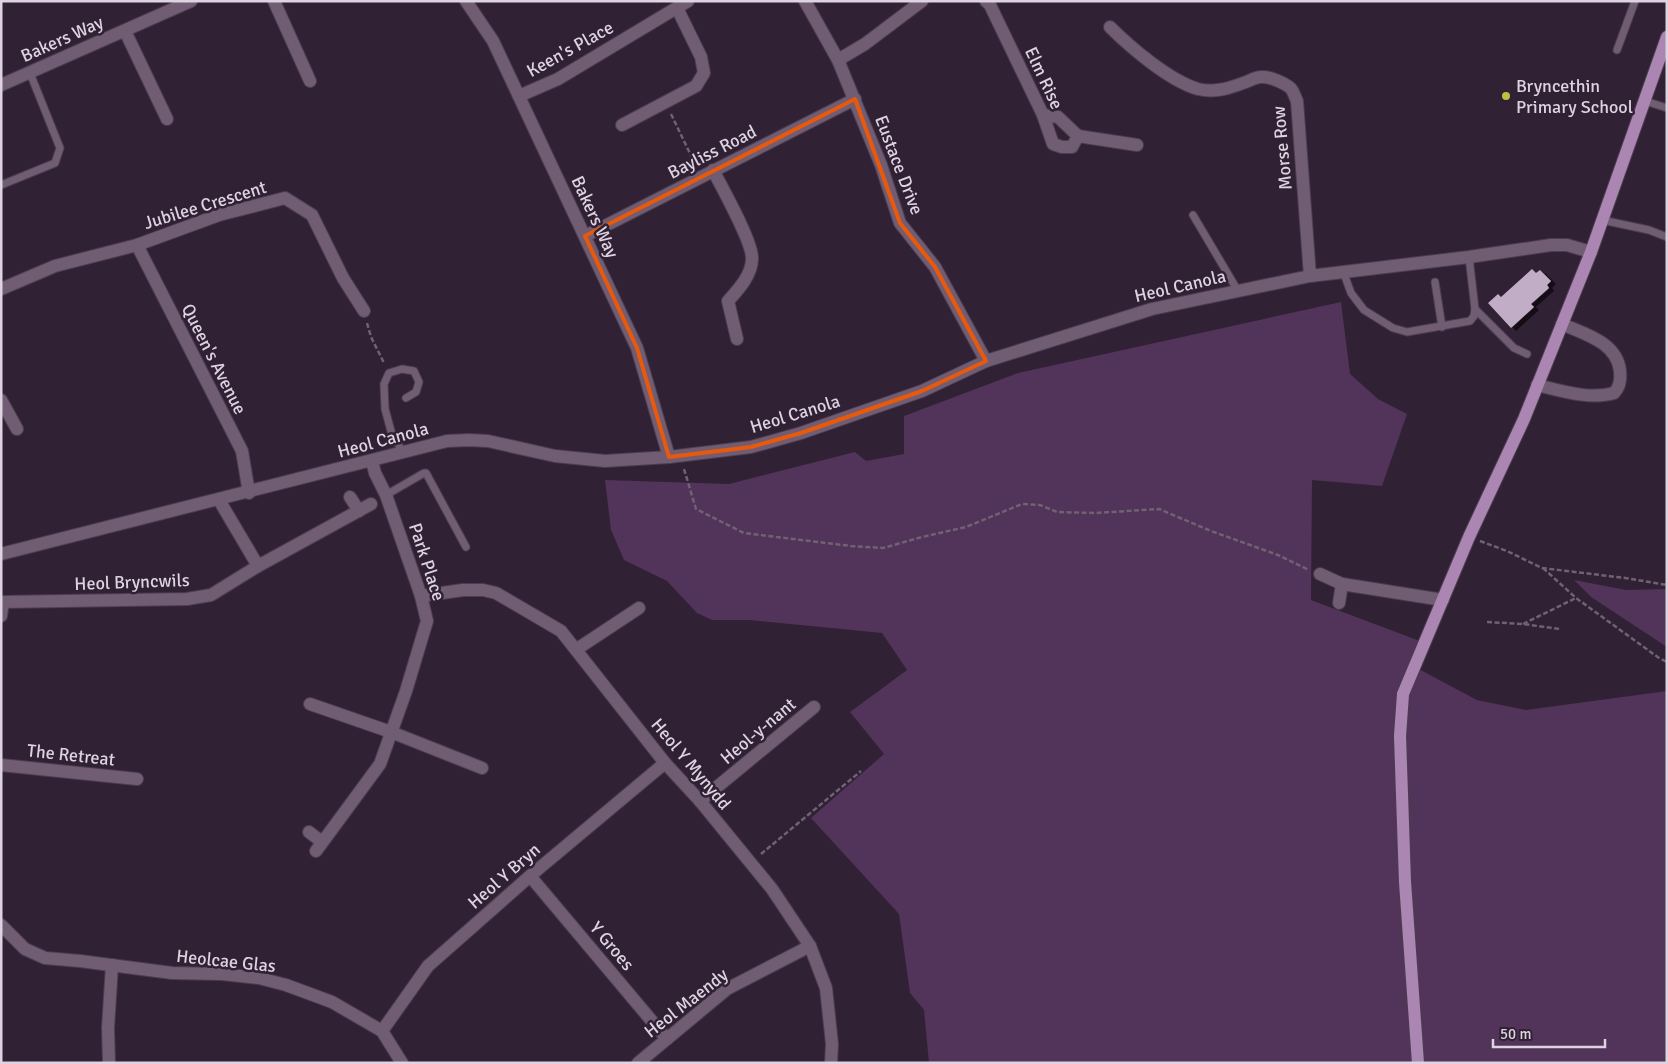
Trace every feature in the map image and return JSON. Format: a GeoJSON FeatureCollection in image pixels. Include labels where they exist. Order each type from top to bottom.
{"type":"FeatureCollection","features":[{"type":"Feature","properties":{"kind":"main road"},"geometry":{"type":"LineString","coordinates":[[1418,1063],[1405,882],[1400,736],[1403,694],[1468,537],[1524,419],[1591,252],[1667,37]]}},
{"type":"Feature","properties":{"kind":"street","name":"Bakers Way"},"geometry":{"type":"LineString","coordinates":[[1,85],[191,1]]}},
{"type":"Feature","properties":{"kind":"street"},"geometry":{"type":"LineString","coordinates":[[274,1],[310,81]]}},
{"type":"Feature","properties":{"kind":"street","name":"Bakers Way"},"geometry":{"type":"LineString","coordinates":[[466,1],[492,41],[586,236],[637,348],[674,457]]}},
{"type":"Feature","properties":{"kind":"street","name":"Eustace Drive"},"geometry":{"type":"LineString","coordinates":[[805,1],[838,60],[855,98],[881,165],[900,223],[935,267],[986,361]]}},
{"type":"Feature","properties":{"kind":"street"},"geometry":{"type":"LineString","coordinates":[[838,60],[865,44],[922,1]]}},
{"type":"Feature","properties":{"kind":"street","name":"Elm Rise"},"geometry":{"type":"LineString","coordinates":[[986,1],[990,5],[1043,115],[1053,144],[1062,147],[1072,147],[1078,136]]}},
{"type":"Feature","properties":{"kind":"street"},"geometry":{"type":"LineString","coordinates":[[622,125],[696,86],[704,73],[701,58],[683,5]]}},
{"type":"Feature","properties":{"kind":"street","name":"Keen's Place"},"geometry":{"type":"LineString","coordinates":[[519,96],[558,79],[683,5]]}},
{"type":"Feature","properties":{"kind":"street","name":"Morse Row"},"geometry":{"type":"LineString","coordinates":[[1110,27],[1125,42],[1169,74],[1196,88],[1212,92],[1224,90],[1261,76],[1274,79],[1292,88],[1297,100],[1310,276]]}},
{"type":"Feature","properties":{"kind":"street"},"geometry":{"type":"LineString","coordinates":[[125,31],[167,119]]}},
{"type":"Feature","properties":{"kind":"street","name":"Bayliss Road"},"geometry":{"type":"LineString","coordinates":[[586,236],[855,98]]}},
{"type":"Feature","properties":{"kind":"street"},"geometry":{"type":"LineString","coordinates":[[1043,115],[1058,117],[1078,136],[1137,145]]}},
{"type":"Feature","properties":{"kind":"street"},"geometry":{"type":"LineString","coordinates":[[713,170],[748,243],[752,258],[748,273],[728,301],[736,339]]}},
{"type":"Feature","properties":{"kind":"street","name":"Jubilee Crescent"},"geometry":{"type":"LineString","coordinates":[[1,289],[55,266],[137,245],[219,215],[285,198],[312,214],[343,278],[364,312]]}},
{"type":"Feature","properties":{"kind":"street","name":"Queen's Avenue"},"geometry":{"type":"LineString","coordinates":[[137,245],[242,451],[249,492]]}},
{"type":"Feature","properties":{"kind":"street","name":"Heol Canola"},"geometry":{"type":"LineString","coordinates":[[1,554],[447,442],[469,440],[488,442],[581,460],[605,462],[674,457],[751,447],[802,433],[922,391],[986,361],[1152,310],[1310,276],[1343,271],[1469,257],[1551,245],[1567,245],[1591,252]]}},
{"type":"Feature","properties":{"kind":"street"},"geometry":{"type":"LineString","coordinates":[[1537,385],[1583,395],[1598,396],[1614,393],[1619,386],[1621,379],[1620,366],[1612,351],[1606,345],[1562,324]]}},
{"type":"Feature","properties":{"kind":"street"},"geometry":{"type":"LineString","coordinates":[[1,400],[17,429]]}},
{"type":"Feature","properties":{"kind":"street","name":"Park Place"},"geometry":{"type":"LineString","coordinates":[[309,832],[319,846],[380,764],[406,691],[427,621],[422,596],[386,495],[375,474],[372,462]]}},
{"type":"Feature","properties":{"kind":"street"},"geometry":{"type":"LineString","coordinates":[[350,496],[359,511]]}},
{"type":"Feature","properties":{"kind":"street"},"geometry":{"type":"LineString","coordinates":[[219,500],[258,566]]}},
{"type":"Feature","properties":{"kind":"street","name":"Heol Bryncwils"},"geometry":{"type":"LineString","coordinates":[[1,616],[2,602],[187,600],[211,595],[258,566],[371,504]]}},
{"type":"Feature","properties":{"kind":"street"},"geometry":{"type":"LineString","coordinates":[[1320,574],[1342,584],[1443,600]]}},
{"type":"Feature","properties":{"kind":"street"},"geometry":{"type":"LineString","coordinates":[[1339,603],[1342,584]]}},
{"type":"Feature","properties":{"kind":"street","name":"Heol Y Mynydd"},"geometry":{"type":"LineString","coordinates":[[422,596],[463,590],[483,590],[496,593],[561,630],[666,762],[772,889],[810,946],[826,988],[832,1044],[831,1063]]}},
{"type":"Feature","properties":{"kind":"street"},"geometry":{"type":"LineString","coordinates":[[577,649],[639,608]]}},
{"type":"Feature","properties":{"kind":"street"},"geometry":{"type":"LineString","coordinates":[[310,704],[391,732],[482,768]]}},
{"type":"Feature","properties":{"kind":"street","name":"Heol-y-nant"},"geometry":{"type":"LineString","coordinates":[[700,801],[814,707]]}},
{"type":"Feature","properties":{"kind":"street","name":"Heol Y Bryn"},"geometry":{"type":"LineString","coordinates":[[382,1031],[428,966],[530,876],[666,762]]}},
{"type":"Feature","properties":{"kind":"street","name":"The Retreat"},"geometry":{"type":"LineString","coordinates":[[1,765],[137,779]]}},
{"type":"Feature","properties":{"kind":"street","name":"Y Groes"},"geometry":{"type":"LineString","coordinates":[[530,876],[667,1039]]}},
{"type":"Feature","properties":{"kind":"street","name":"Heolcae Glas"},"geometry":{"type":"LineString","coordinates":[[1,925],[25,949],[45,958],[172,973],[222,974],[277,982],[332,1002],[382,1031],[402,1063]]}},
{"type":"Feature","properties":{"kind":"street","name":"Heol Maendy"},"geometry":{"type":"LineString","coordinates":[[638,1063],[727,989],[810,946]]}},
{"type":"Feature","properties":{"kind":"street"},"geometry":{"type":"LineString","coordinates":[[109,1063],[108,1028],[112,965]]}},
{"type":"Feature","properties":{"kind":"lane"},"geometry":{"type":"LineString","coordinates":[[1617,50],[1635,1]]}},
{"type":"Feature","properties":{"kind":"lane"},"geometry":{"type":"LineString","coordinates":[[1,184],[55,163],[60,148],[30,72]]}},
{"type":"Feature","properties":{"kind":"lane"},"geometry":{"type":"LineString","coordinates":[[1645,101],[1667,108]]}},
{"type":"Feature","properties":{"kind":"lane"},"geometry":{"type":"LineString","coordinates":[[1193,215],[1238,291]]}},
{"type":"Feature","properties":{"kind":"lane"},"geometry":{"type":"LineString","coordinates":[[1602,220],[1649,230],[1667,237]]}},
{"type":"Feature","properties":{"kind":"lane"},"geometry":{"type":"LineString","coordinates":[[1343,271],[1351,293],[1364,310],[1393,328],[1407,332],[1470,321],[1474,316],[1475,309],[1469,257]]}},
{"type":"Feature","properties":{"kind":"lane"},"geometry":{"type":"LineString","coordinates":[[1435,282],[1442,327]]}},
{"type":"Feature","properties":{"kind":"lane"},"geometry":{"type":"LineString","coordinates":[[1475,309],[1514,348],[1527,354]]}},
{"type":"Feature","properties":{"kind":"lane"},"geometry":{"type":"LineString","coordinates":[[403,453],[391,431],[385,409],[384,384],[389,373],[402,369],[414,371],[418,382],[416,392],[406,398]]}},
{"type":"Feature","properties":{"kind":"lane"},"geometry":{"type":"LineString","coordinates":[[386,495],[424,473],[426,474],[466,547]]}},
{"type":"Feature","properties":{"kind":"path"},"geometry":{"type":"LineString","coordinates":[[665,102],[701,177]]}},
{"type":"Feature","properties":{"kind":"path"},"geometry":{"type":"LineString","coordinates":[[364,312],[371,338],[389,373]]}},
{"type":"Feature","properties":{"kind":"path"},"geometry":{"type":"LineString","coordinates":[[674,457],[696,509],[744,533],[883,548],[966,527],[1022,504],[1040,505],[1057,512],[1095,513],[1159,509],[1211,531],[1278,555],[1320,574]]}},
{"type":"Feature","properties":{"kind":"path"},"geometry":{"type":"LineString","coordinates":[[1468,537],[1507,551],[1542,568],[1576,598],[1667,662]]}},
{"type":"Feature","properties":{"kind":"path"},"geometry":{"type":"LineString","coordinates":[[1542,568],[1625,578],[1667,586]]}},
{"type":"Feature","properties":{"kind":"path"},"geometry":{"type":"LineString","coordinates":[[1523,624],[1576,598]]}},
{"type":"Feature","properties":{"kind":"path"},"geometry":{"type":"LineString","coordinates":[[1487,622],[1560,629]]}},
{"type":"Feature","properties":{"kind":"path"},"geometry":{"type":"LineString","coordinates":[[750,863],[861,771]]}},
{"type":"Feature","properties":{"kind":"highlighted area"},"geometry":{"type":"Polygon","coordinates":[[[855,99],[900,223],[935,267],[986,361],[922,391],[801,433],[751,447],[669,457],[637,348],[585,236],[855,99]]]}},
{"type":"Feature","properties":{"kind":"shaded area"},"geometry":{"type":"Polygon","coordinates":[[[1341,302],[1350,374],[1378,399],[1407,414],[1382,486],[1312,480],[1311,600],[1425,643],[1415,667],[1477,700],[1526,710],[1667,691],[1667,1063],[929,1063],[924,1010],[910,993],[899,914],[811,818],[884,754],[850,712],[907,670],[882,633],[750,620],[712,620],[697,613],[667,581],[624,560],[611,530],[605,480],[729,484],[855,452],[866,461],[904,454],[904,416],[1018,373],[1341,302]]]}},
{"type":"Feature","properties":{"kind":"shaded area"},"geometry":{"type":"Polygon","coordinates":[[[1574,580],[1626,590],[1667,589],[1667,647],[1591,597],[1574,580]]]}},
{"type":"Feature","properties":{"kind":"building"},"geometry":{"type":"Polygon","coordinates":[[[1532,269],[1536,273],[1540,270],[1551,281],[1547,285],[1549,288],[1531,304],[1534,307],[1511,328],[1488,303],[1498,294],[1501,297],[1532,269]]]}},
{"type":"Feature","properties":{"kind":"place","name":"Bryncethin Primary School"},"geometry":{"type":"Point","coordinates":[1506,96]}}]}
